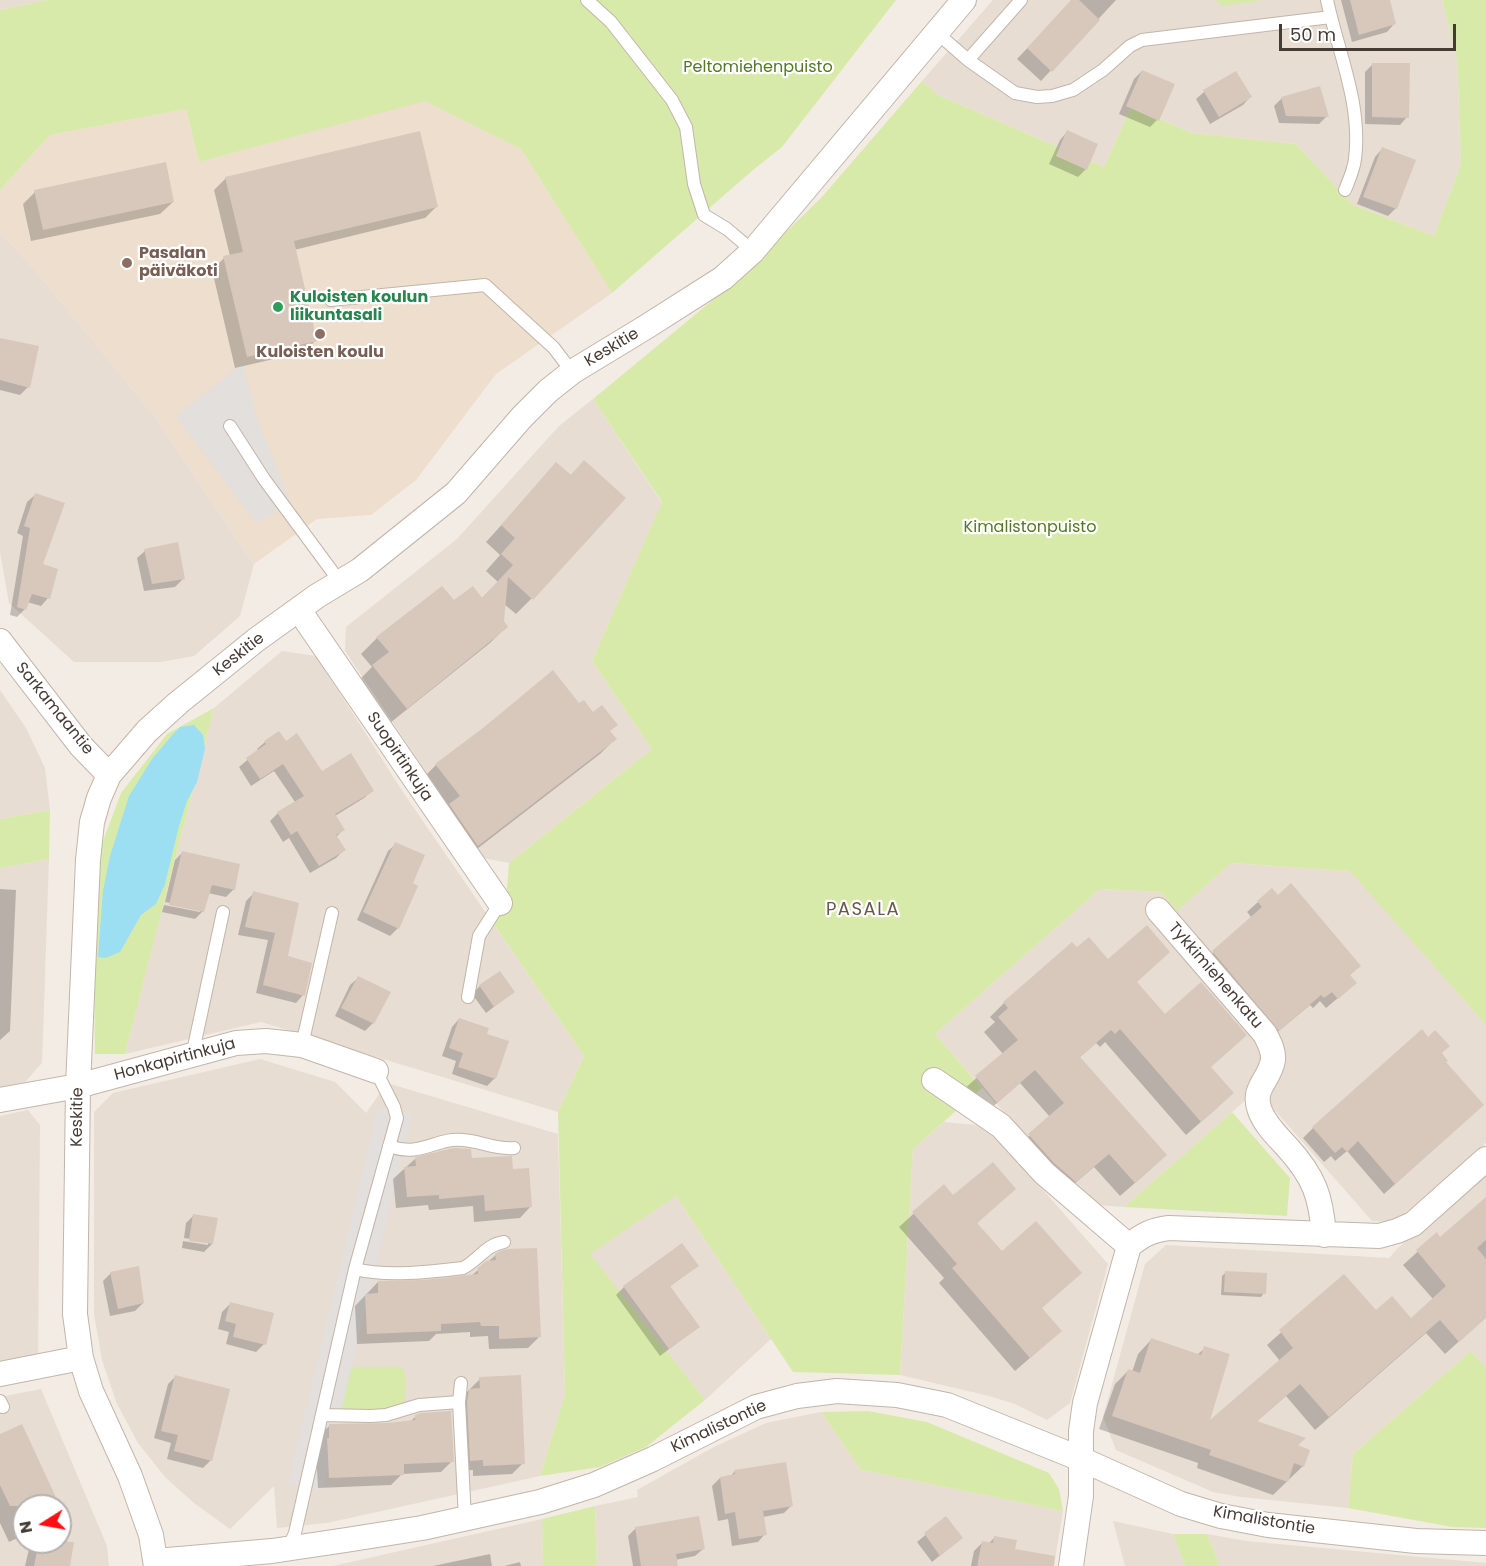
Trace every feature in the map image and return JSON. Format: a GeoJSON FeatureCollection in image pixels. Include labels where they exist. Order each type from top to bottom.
{"type":"FeatureCollection","features":[{"type":"Feature","properties":{"kind":"street","name":"Keskitie"},"geometry":{"type":"LineString","coordinates":[[156,1564],[151,1535],[130,1476],[91,1391],[81,1358],[75,1314],[78,1086],[88,860],[92,822],[109,775],[147,731],[178,703],[256,640],[360,570],[456,493],[522,417],[548,391],[572,372],[723,278],[753,251],[964,0]]}},
{"type":"Feature","properties":{"kind":"street","name":"Suopirtinkuja"},"geometry":{"type":"LineString","coordinates":[[299,610],[500,903]]}},
{"type":"Feature","properties":{"kind":"street","name":"Sarkamaantie"},"geometry":{"type":"LineString","coordinates":[[0,641],[81,746],[109,775]]}},
{"type":"Feature","properties":{"kind":"street","name":"Tykkimiehenkatu"},"geometry":{"type":"LineString","coordinates":[[1158,910],[1265,1034],[1273,1059],[1260,1085],[1257,1099],[1260,1112],[1267,1125],[1296,1157],[1318,1192],[1324,1234]]}},
{"type":"Feature","properties":{"kind":"street","name":"Honkapirtinkuja"},"geometry":{"type":"LineString","coordinates":[[0,1100],[78,1086],[236,1043],[266,1041],[302,1045],[376,1071]]}},
{"type":"Feature","properties":{"kind":"street"},"geometry":{"type":"LineString","coordinates":[[934,1080],[1001,1126],[1044,1173],[1130,1246]]}},
{"type":"Feature","properties":{"kind":"street"},"geometry":{"type":"LineString","coordinates":[[1071,1566],[1081,1496],[1081,1431],[1085,1403],[1130,1246],[1152,1230],[1169,1228],[1379,1236],[1413,1224],[1486,1159]]}},
{"type":"Feature","properties":{"kind":"street"},"geometry":{"type":"LineString","coordinates":[[0,1374],[81,1358]]}},
{"type":"Feature","properties":{"kind":"street","name":"Kimalistontie"},"geometry":{"type":"LineString","coordinates":[[156,1564],[276,1555],[422,1528],[540,1502],[594,1485],[653,1459],[756,1407],[797,1396],[837,1391],[897,1395],[947,1404],[1081,1459],[1181,1504],[1245,1521],[1416,1541],[1486,1544]]}},
{"type":"Feature","properties":{"kind":"lane"},"geometry":{"type":"LineString","coordinates":[[587,0],[611,22],[672,100],[686,127],[694,184],[705,215],[727,229],[753,251]]}},
{"type":"Feature","properties":{"kind":"lane"},"geometry":{"type":"LineString","coordinates":[[968,60],[1021,0]]}},
{"type":"Feature","properties":{"kind":"lane"},"geometry":{"type":"LineString","coordinates":[[1327,0],[1355,114],[1355,161],[1345,190]]}},
{"type":"Feature","properties":{"kind":"lane"},"geometry":{"type":"LineString","coordinates":[[936,32],[968,60],[1015,93],[1052,96],[1073,90],[1136,42],[1330,17]]}},
{"type":"Feature","properties":{"kind":"lane"},"geometry":{"type":"LineString","coordinates":[[331,300],[485,285],[554,348],[572,372]]}},
{"type":"Feature","properties":{"kind":"lane"},"geometry":{"type":"LineString","coordinates":[[230,426],[264,479],[340,582]]}},
{"type":"Feature","properties":{"kind":"lane"},"geometry":{"type":"LineString","coordinates":[[468,997],[479,936],[500,903]]}},
{"type":"Feature","properties":{"kind":"lane"},"geometry":{"type":"LineString","coordinates":[[192,1056],[223,912]]}},
{"type":"Feature","properties":{"kind":"lane"},"geometry":{"type":"LineString","coordinates":[[302,1045],[332,913]]}},
{"type":"Feature","properties":{"kind":"lane"},"geometry":{"type":"LineString","coordinates":[[276,1555],[295,1533],[355,1269],[397,1118],[376,1071]]}},
{"type":"Feature","properties":{"kind":"lane"},"geometry":{"type":"LineString","coordinates":[[389,1146],[418,1150],[462,1139],[514,1148]]}},
{"type":"Feature","properties":{"kind":"lane"},"geometry":{"type":"LineString","coordinates":[[355,1269],[364,1272],[390,1272],[463,1268],[470,1265],[487,1248],[504,1242]]}},
{"type":"Feature","properties":{"kind":"lane"},"geometry":{"type":"LineString","coordinates":[[461,1383],[459,1402],[465,1519]]}},
{"type":"Feature","properties":{"kind":"lane"},"geometry":{"type":"LineString","coordinates":[[322,1415],[371,1416],[419,1405],[459,1402]]}},
{"type":"Feature","properties":{"kind":"shaded area"},"geometry":{"type":"Polygon","coordinates":[[[0,0],[47,0],[0,10],[0,0]]]}},
{"type":"Feature","properties":{"kind":"shaded area"},"geometry":{"type":"Polygon","coordinates":[[[993,0],[1442,0],[1457,58],[1461,164],[1434,236],[1353,205],[1296,144],[1192,133],[1131,107],[1104,167],[938,95],[922,81],[993,0]]]}},
{"type":"Feature","properties":{"kind":"shaded area","name":"Kuloisten koulu"},"geometry":{"type":"Polygon","coordinates":[[[425,100],[521,149],[612,293],[496,374],[416,480],[371,515],[317,519],[254,564],[155,417],[35,270],[0,232],[0,190],[50,135],[186,109],[199,162],[425,100]]]}},
{"type":"Feature","properties":{"kind":"shaded area"},"geometry":{"type":"Polygon","coordinates":[[[0,232],[35,270],[155,417],[254,564],[240,616],[194,656],[161,662],[74,662],[9,603],[0,552],[0,232]]]}},
{"type":"Feature","properties":{"kind":"shaded area"},"geometry":{"type":"Polygon","coordinates":[[[243,363],[256,416],[291,504],[256,523],[176,416],[243,363]]]}},
{"type":"Feature","properties":{"kind":"shaded area"},"geometry":{"type":"Polygon","coordinates":[[[593,399],[662,503],[592,661],[652,749],[509,863],[483,858],[345,651],[346,627],[457,539],[559,426],[593,399]]]}},
{"type":"Feature","properties":{"kind":"shaded area"},"geometry":{"type":"Polygon","coordinates":[[[282,651],[316,656],[403,792],[584,1056],[558,1112],[261,1022],[125,1054],[214,708],[282,651]]]}},
{"type":"Feature","properties":{"kind":"shaded area"},"geometry":{"type":"Polygon","coordinates":[[[0,690],[26,728],[45,768],[50,810],[0,819],[0,690]]]}},
{"type":"Feature","properties":{"kind":"shaded area"},"geometry":{"type":"Polygon","coordinates":[[[49,859],[42,1063],[25,1082],[0,1087],[0,868],[49,859]]]}},
{"type":"Feature","properties":{"kind":"shaded area"},"geometry":{"type":"Polygon","coordinates":[[[1231,863],[1351,871],[1486,1025],[1486,1143],[1395,1222],[1372,1221],[1257,1090],[1124,1207],[1084,1204],[935,1034],[1100,889],[1161,892],[1177,910],[1231,863]]]}},
{"type":"Feature","properties":{"kind":"shaded area"},"geometry":{"type":"Polygon","coordinates":[[[260,1059],[335,1082],[366,1113],[387,1083],[558,1134],[565,1394],[540,1476],[327,1523],[277,1528],[274,1486],[230,1529],[194,1503],[165,1477],[138,1443],[117,1404],[102,1360],[94,1314],[94,1112],[113,1093],[260,1059]]]}},
{"type":"Feature","properties":{"kind":"shaded area"},"geometry":{"type":"Polygon","coordinates":[[[378,1106],[412,1115],[322,1491],[288,1483],[378,1106]]]}},
{"type":"Feature","properties":{"kind":"shaded area"},"geometry":{"type":"Polygon","coordinates":[[[28,1110],[40,1125],[38,1361],[0,1368],[0,1116],[28,1110]]]}},
{"type":"Feature","properties":{"kind":"shaded area"},"geometry":{"type":"Polygon","coordinates":[[[944,1122],[987,1126],[1108,1264],[1070,1403],[1047,1420],[1015,1404],[989,1396],[900,1375],[913,1149],[944,1122]]]}},
{"type":"Feature","properties":{"kind":"shaded area"},"geometry":{"type":"Polygon","coordinates":[[[1486,1171],[1486,1368],[1471,1351],[1353,1454],[1348,1508],[1213,1492],[1116,1450],[1103,1417],[1145,1264],[1166,1245],[1389,1258],[1486,1171]]]}},
{"type":"Feature","properties":{"kind":"shaded area"},"geometry":{"type":"Polygon","coordinates":[[[676,1196],[771,1339],[705,1400],[589,1254],[676,1196]]]}},
{"type":"Feature","properties":{"kind":"shaded area"},"geometry":{"type":"Polygon","coordinates":[[[41,1389],[107,1546],[109,1566],[0,1566],[0,1397],[41,1389]]]}},
{"type":"Feature","properties":{"kind":"shaded area"},"geometry":{"type":"Polygon","coordinates":[[[821,1412],[861,1470],[1063,1511],[1054,1566],[597,1566],[595,1506],[638,1497],[637,1490],[714,1447],[766,1423],[821,1412]]]}},
{"type":"Feature","properties":{"kind":"shaded area"},"geometry":{"type":"Polygon","coordinates":[[[542,1519],[543,1566],[333,1566],[542,1519]]]}},
{"type":"Feature","properties":{"kind":"shaded area"},"geometry":{"type":"Polygon","coordinates":[[[1113,1521],[1173,1534],[1185,1566],[1125,1566],[1113,1521]]]}},
{"type":"Feature","properties":{"kind":"shaded area"},"geometry":{"type":"Polygon","coordinates":[[[1207,1534],[1246,1541],[1486,1563],[1486,1566],[1220,1566],[1207,1534]]]}},
{"type":"Feature","properties":{"kind":"green space","name":"Peltomiehenpuisto"},"geometry":{"type":"Polygon","coordinates":[[[47,0],[896,0],[782,147],[612,293],[521,149],[425,101],[199,162],[186,109],[50,135],[0,190],[0,10],[47,0]]]}},
{"type":"Feature","properties":{"kind":"green space"},"geometry":{"type":"Polygon","coordinates":[[[1215,0],[1264,0],[1223,6],[1215,0]]]}},
{"type":"Feature","properties":{"kind":"green space","name":"Kimalistonpuisto"},"geometry":{"type":"Polygon","coordinates":[[[1442,0],[1486,0],[1486,1025],[1350,871],[1231,863],[1177,911],[1161,892],[1100,889],[935,1034],[982,1088],[913,1149],[900,1375],[793,1372],[676,1196],[590,1254],[705,1400],[646,1447],[600,1467],[540,1476],[565,1394],[558,1112],[584,1056],[491,920],[505,911],[509,863],[652,749],[592,661],[662,502],[593,399],[731,285],[821,198],[922,81],[938,95],[1104,167],[1131,107],[1192,133],[1296,144],[1353,205],[1434,236],[1461,164],[1457,58],[1442,0]]]}},
{"type":"Feature","properties":{"kind":"green space"},"geometry":{"type":"Polygon","coordinates":[[[214,708],[125,1054],[95,1054],[94,960],[100,849],[121,793],[167,734],[214,708]]]}},
{"type":"Feature","properties":{"kind":"green space"},"geometry":{"type":"Polygon","coordinates":[[[50,810],[49,859],[0,868],[0,819],[50,810]]]}},
{"type":"Feature","properties":{"kind":"green space"},"geometry":{"type":"Polygon","coordinates":[[[1232,1112],[1290,1178],[1287,1216],[1124,1207],[1232,1112]]]}},
{"type":"Feature","properties":{"kind":"green space"},"geometry":{"type":"Polygon","coordinates":[[[1471,1351],[1486,1368],[1486,1528],[1452,1527],[1348,1508],[1353,1454],[1471,1351]]]}},
{"type":"Feature","properties":{"kind":"green space"},"geometry":{"type":"Polygon","coordinates":[[[350,1368],[403,1369],[406,1386],[403,1404],[392,1410],[343,1411],[340,1406],[350,1368]]]}},
{"type":"Feature","properties":{"kind":"green space"},"geometry":{"type":"Polygon","coordinates":[[[868,1411],[927,1422],[1049,1473],[1059,1489],[1063,1511],[861,1470],[821,1412],[868,1411]]]}},
{"type":"Feature","properties":{"kind":"green space"},"geometry":{"type":"Polygon","coordinates":[[[595,1506],[597,1566],[543,1566],[542,1519],[595,1506]]]}},
{"type":"Feature","properties":{"kind":"green space"},"geometry":{"type":"Polygon","coordinates":[[[1173,1534],[1207,1534],[1220,1566],[1185,1566],[1173,1534]]]}},
{"type":"Feature","properties":{"kind":"water"},"geometry":{"type":"Polygon","coordinates":[[[194,725],[203,735],[205,749],[197,782],[187,801],[179,826],[165,884],[156,904],[141,915],[120,952],[105,958],[98,957],[103,891],[110,856],[129,796],[152,759],[174,733],[180,727],[194,725]]]}},
{"type":"Feature","properties":{"kind":"building"},"geometry":{"type":"Polygon","coordinates":[[[1071,0],[1079,0],[1100,20],[1052,72],[1027,48],[1071,0]]]}},
{"type":"Feature","properties":{"kind":"building"},"geometry":{"type":"Polygon","coordinates":[[[1350,0],[1390,0],[1396,24],[1359,35],[1350,0]]]}},
{"type":"Feature","properties":{"kind":"building"},"geometry":{"type":"Polygon","coordinates":[[[1372,63],[1410,63],[1409,118],[1372,117],[1372,63]]]}},
{"type":"Feature","properties":{"kind":"building"},"geometry":{"type":"Polygon","coordinates":[[[1142,70],[1175,84],[1159,121],[1126,106],[1142,70]]]}},
{"type":"Feature","properties":{"kind":"building"},"geometry":{"type":"Polygon","coordinates":[[[1236,71],[1252,97],[1219,117],[1203,90],[1236,71]]]}},
{"type":"Feature","properties":{"kind":"building"},"geometry":{"type":"Polygon","coordinates":[[[1320,86],[1329,117],[1286,116],[1281,97],[1320,86]]]}},
{"type":"Feature","properties":{"kind":"building"},"geometry":{"type":"Polygon","coordinates":[[[1067,130],[1098,144],[1087,170],[1056,156],[1067,130]]]}},
{"type":"Feature","properties":{"kind":"building"},"geometry":{"type":"Polygon","coordinates":[[[420,131],[438,207],[294,241],[317,341],[247,357],[223,256],[243,252],[225,177],[420,131]]]}},
{"type":"Feature","properties":{"kind":"building"},"geometry":{"type":"Polygon","coordinates":[[[1382,147],[1416,160],[1397,209],[1363,197],[1382,147]]]}},
{"type":"Feature","properties":{"kind":"building"},"geometry":{"type":"Polygon","coordinates":[[[166,162],[174,202],[43,230],[34,190],[166,162]]]}},
{"type":"Feature","properties":{"kind":"building"},"geometry":{"type":"Polygon","coordinates":[[[0,338],[39,346],[30,388],[0,380],[0,338]]]}},
{"type":"Feature","properties":{"kind":"building"},"geometry":{"type":"Polygon","coordinates":[[[584,460],[626,498],[533,600],[508,577],[504,621],[508,627],[407,709],[372,665],[389,652],[376,637],[442,586],[454,600],[473,586],[482,598],[513,565],[501,554],[515,538],[501,525],[556,462],[571,475],[584,460]]]}},
{"type":"Feature","properties":{"kind":"building"},"geometry":{"type":"Polygon","coordinates":[[[35,493],[65,503],[43,564],[58,569],[50,599],[32,594],[26,610],[17,607],[30,528],[24,526],[35,493]]]}},
{"type":"Feature","properties":{"kind":"building"},"geometry":{"type":"Polygon","coordinates":[[[178,542],[185,579],[152,584],[144,549],[178,542]]]}},
{"type":"Feature","properties":{"kind":"building"},"geometry":{"type":"Polygon","coordinates":[[[553,670],[579,703],[584,700],[593,712],[602,705],[618,725],[610,731],[617,739],[478,846],[449,804],[460,796],[435,764],[553,670]]]}},
{"type":"Feature","properties":{"kind":"building"},"geometry":{"type":"Polygon","coordinates":[[[279,731],[286,741],[297,733],[322,771],[351,753],[374,791],[335,814],[345,830],[336,835],[346,850],[319,866],[297,831],[291,835],[277,812],[304,796],[283,764],[260,779],[246,758],[266,744],[264,741],[279,731]]]}},
{"type":"Feature","properties":{"kind":"building"},"geometry":{"type":"Polygon","coordinates":[[[395,842],[425,855],[413,883],[418,886],[399,929],[363,912],[395,842]]]}},
{"type":"Feature","properties":{"kind":"building"},"geometry":{"type":"Polygon","coordinates":[[[182,851],[240,864],[235,890],[212,885],[204,912],[169,905],[182,851]]]}},
{"type":"Feature","properties":{"kind":"building"},"geometry":{"type":"Polygon","coordinates":[[[1291,883],[1361,966],[1350,975],[1357,983],[1338,999],[1332,992],[1324,998],[1321,995],[1279,1031],[1212,951],[1262,907],[1257,901],[1272,888],[1278,895],[1291,883]]]}},
{"type":"Feature","properties":{"kind":"building"},"geometry":{"type":"Polygon","coordinates":[[[253,891],[299,903],[288,956],[312,963],[305,996],[263,985],[275,933],[245,927],[253,891]]]}},
{"type":"Feature","properties":{"kind":"building"},"geometry":{"type":"Polygon","coordinates":[[[1147,925],[1170,952],[1137,982],[1165,1014],[1201,982],[1247,1035],[1211,1067],[1234,1093],[1201,1122],[1120,1029],[1115,1034],[1111,1030],[1080,1057],[1167,1155],[1135,1183],[1109,1154],[1076,1182],[1054,1163],[1028,1134],[1064,1103],[1035,1070],[997,1103],[975,1076],[1018,1040],[998,1017],[1008,1008],[1003,1002],[1072,942],[1077,947],[1089,937],[1108,959],[1147,925]]]}},
{"type":"Feature","properties":{"kind":"building"},"geometry":{"type":"Polygon","coordinates":[[[500,971],[515,992],[494,1007],[479,985],[500,971]]]}},
{"type":"Feature","properties":{"kind":"building"},"geometry":{"type":"Polygon","coordinates":[[[358,976],[391,992],[374,1024],[341,1008],[358,976]]]}},
{"type":"Feature","properties":{"kind":"building"},"geometry":{"type":"Polygon","coordinates":[[[459,1018],[489,1028],[487,1034],[509,1041],[496,1079],[458,1067],[463,1053],[449,1048],[459,1018]]]}},
{"type":"Feature","properties":{"kind":"building"},"geometry":{"type":"Polygon","coordinates":[[[1422,1029],[1428,1037],[1435,1030],[1450,1046],[1442,1053],[1448,1061],[1446,1062],[1484,1105],[1395,1184],[1358,1141],[1347,1152],[1342,1147],[1335,1153],[1312,1127],[1422,1029]]]}},
{"type":"Feature","properties":{"kind":"building"},"geometry":{"type":"Polygon","coordinates":[[[454,1148],[471,1149],[472,1158],[512,1156],[513,1169],[529,1168],[532,1207],[485,1211],[484,1195],[439,1199],[439,1195],[407,1197],[404,1167],[416,1166],[415,1157],[454,1148]]]}},
{"type":"Feature","properties":{"kind":"building"},"geometry":{"type":"Polygon","coordinates":[[[993,1162],[1016,1189],[977,1223],[1002,1251],[1036,1221],[1082,1273],[1042,1308],[1062,1331],[1030,1358],[952,1268],[957,1264],[912,1212],[944,1184],[953,1195],[993,1162]]]}},
{"type":"Feature","properties":{"kind":"building"},"geometry":{"type":"Polygon","coordinates":[[[1486,1197],[1486,1240],[1477,1248],[1486,1259],[1486,1318],[1459,1342],[1440,1320],[1329,1417],[1300,1384],[1257,1421],[1306,1438],[1298,1445],[1310,1450],[1304,1467],[1294,1463],[1288,1482],[1209,1455],[1211,1450],[1112,1416],[1128,1369],[1140,1373],[1151,1338],[1201,1355],[1204,1346],[1230,1354],[1210,1420],[1293,1348],[1279,1330],[1344,1274],[1376,1310],[1392,1296],[1411,1318],[1446,1286],[1416,1250],[1437,1232],[1440,1237],[1486,1197]]]}},
{"type":"Feature","properties":{"kind":"building"},"geometry":{"type":"Polygon","coordinates":[[[193,1214],[218,1218],[213,1244],[189,1241],[193,1214]]]}},
{"type":"Feature","properties":{"kind":"building"},"geometry":{"type":"Polygon","coordinates":[[[682,1243],[699,1266],[670,1286],[700,1327],[669,1349],[623,1286],[682,1243]]]}},
{"type":"Feature","properties":{"kind":"building"},"geometry":{"type":"Polygon","coordinates":[[[537,1248],[541,1337],[499,1339],[499,1326],[481,1326],[480,1322],[441,1324],[441,1331],[367,1334],[365,1294],[378,1293],[378,1281],[423,1280],[478,1274],[478,1268],[486,1261],[496,1260],[495,1254],[500,1251],[537,1248]]]}},
{"type":"Feature","properties":{"kind":"building"},"geometry":{"type":"Polygon","coordinates":[[[139,1266],[144,1303],[118,1309],[110,1272],[139,1266]]]}},
{"type":"Feature","properties":{"kind":"building"},"geometry":{"type":"Polygon","coordinates":[[[1225,1271],[1267,1273],[1266,1294],[1224,1292],[1225,1271]]]}},
{"type":"Feature","properties":{"kind":"building"},"geometry":{"type":"Polygon","coordinates":[[[230,1302],[274,1313],[266,1345],[233,1337],[236,1324],[225,1321],[230,1302]]]}},
{"type":"Feature","properties":{"kind":"building"},"geometry":{"type":"Polygon","coordinates":[[[175,1375],[230,1389],[212,1461],[174,1451],[178,1435],[161,1431],[175,1375]]]}},
{"type":"Feature","properties":{"kind":"building"},"geometry":{"type":"Polygon","coordinates":[[[521,1375],[525,1464],[483,1466],[483,1460],[470,1461],[467,1402],[469,1389],[480,1388],[479,1377],[521,1375]]]}},
{"type":"Feature","properties":{"kind":"building"},"geometry":{"type":"Polygon","coordinates":[[[451,1411],[454,1462],[404,1464],[404,1475],[329,1478],[327,1438],[329,1438],[329,1424],[387,1423],[415,1420],[415,1415],[421,1413],[451,1411]]]}},
{"type":"Feature","properties":{"kind":"building"},"geometry":{"type":"Polygon","coordinates":[[[22,1424],[54,1494],[12,1494],[12,1506],[10,1506],[0,1485],[0,1434],[22,1424]]]}},
{"type":"Feature","properties":{"kind":"building"},"geometry":{"type":"Polygon","coordinates":[[[786,1462],[793,1506],[763,1511],[767,1535],[739,1539],[735,1512],[725,1514],[720,1477],[735,1474],[734,1470],[786,1462]]]}},
{"type":"Feature","properties":{"kind":"building"},"geometry":{"type":"Polygon","coordinates":[[[699,1516],[705,1549],[676,1554],[678,1566],[641,1566],[635,1527],[699,1516]]]}},
{"type":"Feature","properties":{"kind":"building"},"geometry":{"type":"Polygon","coordinates":[[[946,1516],[963,1538],[940,1556],[924,1533],[946,1516]]]}},
{"type":"Feature","properties":{"kind":"building"},"geometry":{"type":"Polygon","coordinates":[[[994,1536],[1017,1540],[1015,1549],[1055,1556],[1054,1566],[977,1566],[982,1541],[993,1543],[994,1536]]]}},
{"type":"Feature","properties":{"kind":"building"},"geometry":{"type":"Polygon","coordinates":[[[36,1554],[72,1554],[70,1566],[34,1566],[36,1554]]]}},
{"type":"Feature","properties":{"kind":"place","name":"Pasalan päiväkoti"},"geometry":{"type":"Point","coordinates":[127,263]}},
{"type":"Feature","properties":{"kind":"place","name":"Kuloisten koulun liikuntasali"},"geometry":{"type":"Point","coordinates":[278,307]}},
{"type":"Feature","properties":{"kind":"place","name":"Kuloisten koulu"},"geometry":{"type":"Point","coordinates":[320,334]}},
{"type":"Feature","properties":{"kind":"district","name":"PASALA"},"geometry":{"type":"Point","coordinates":[863,910]}}]}
